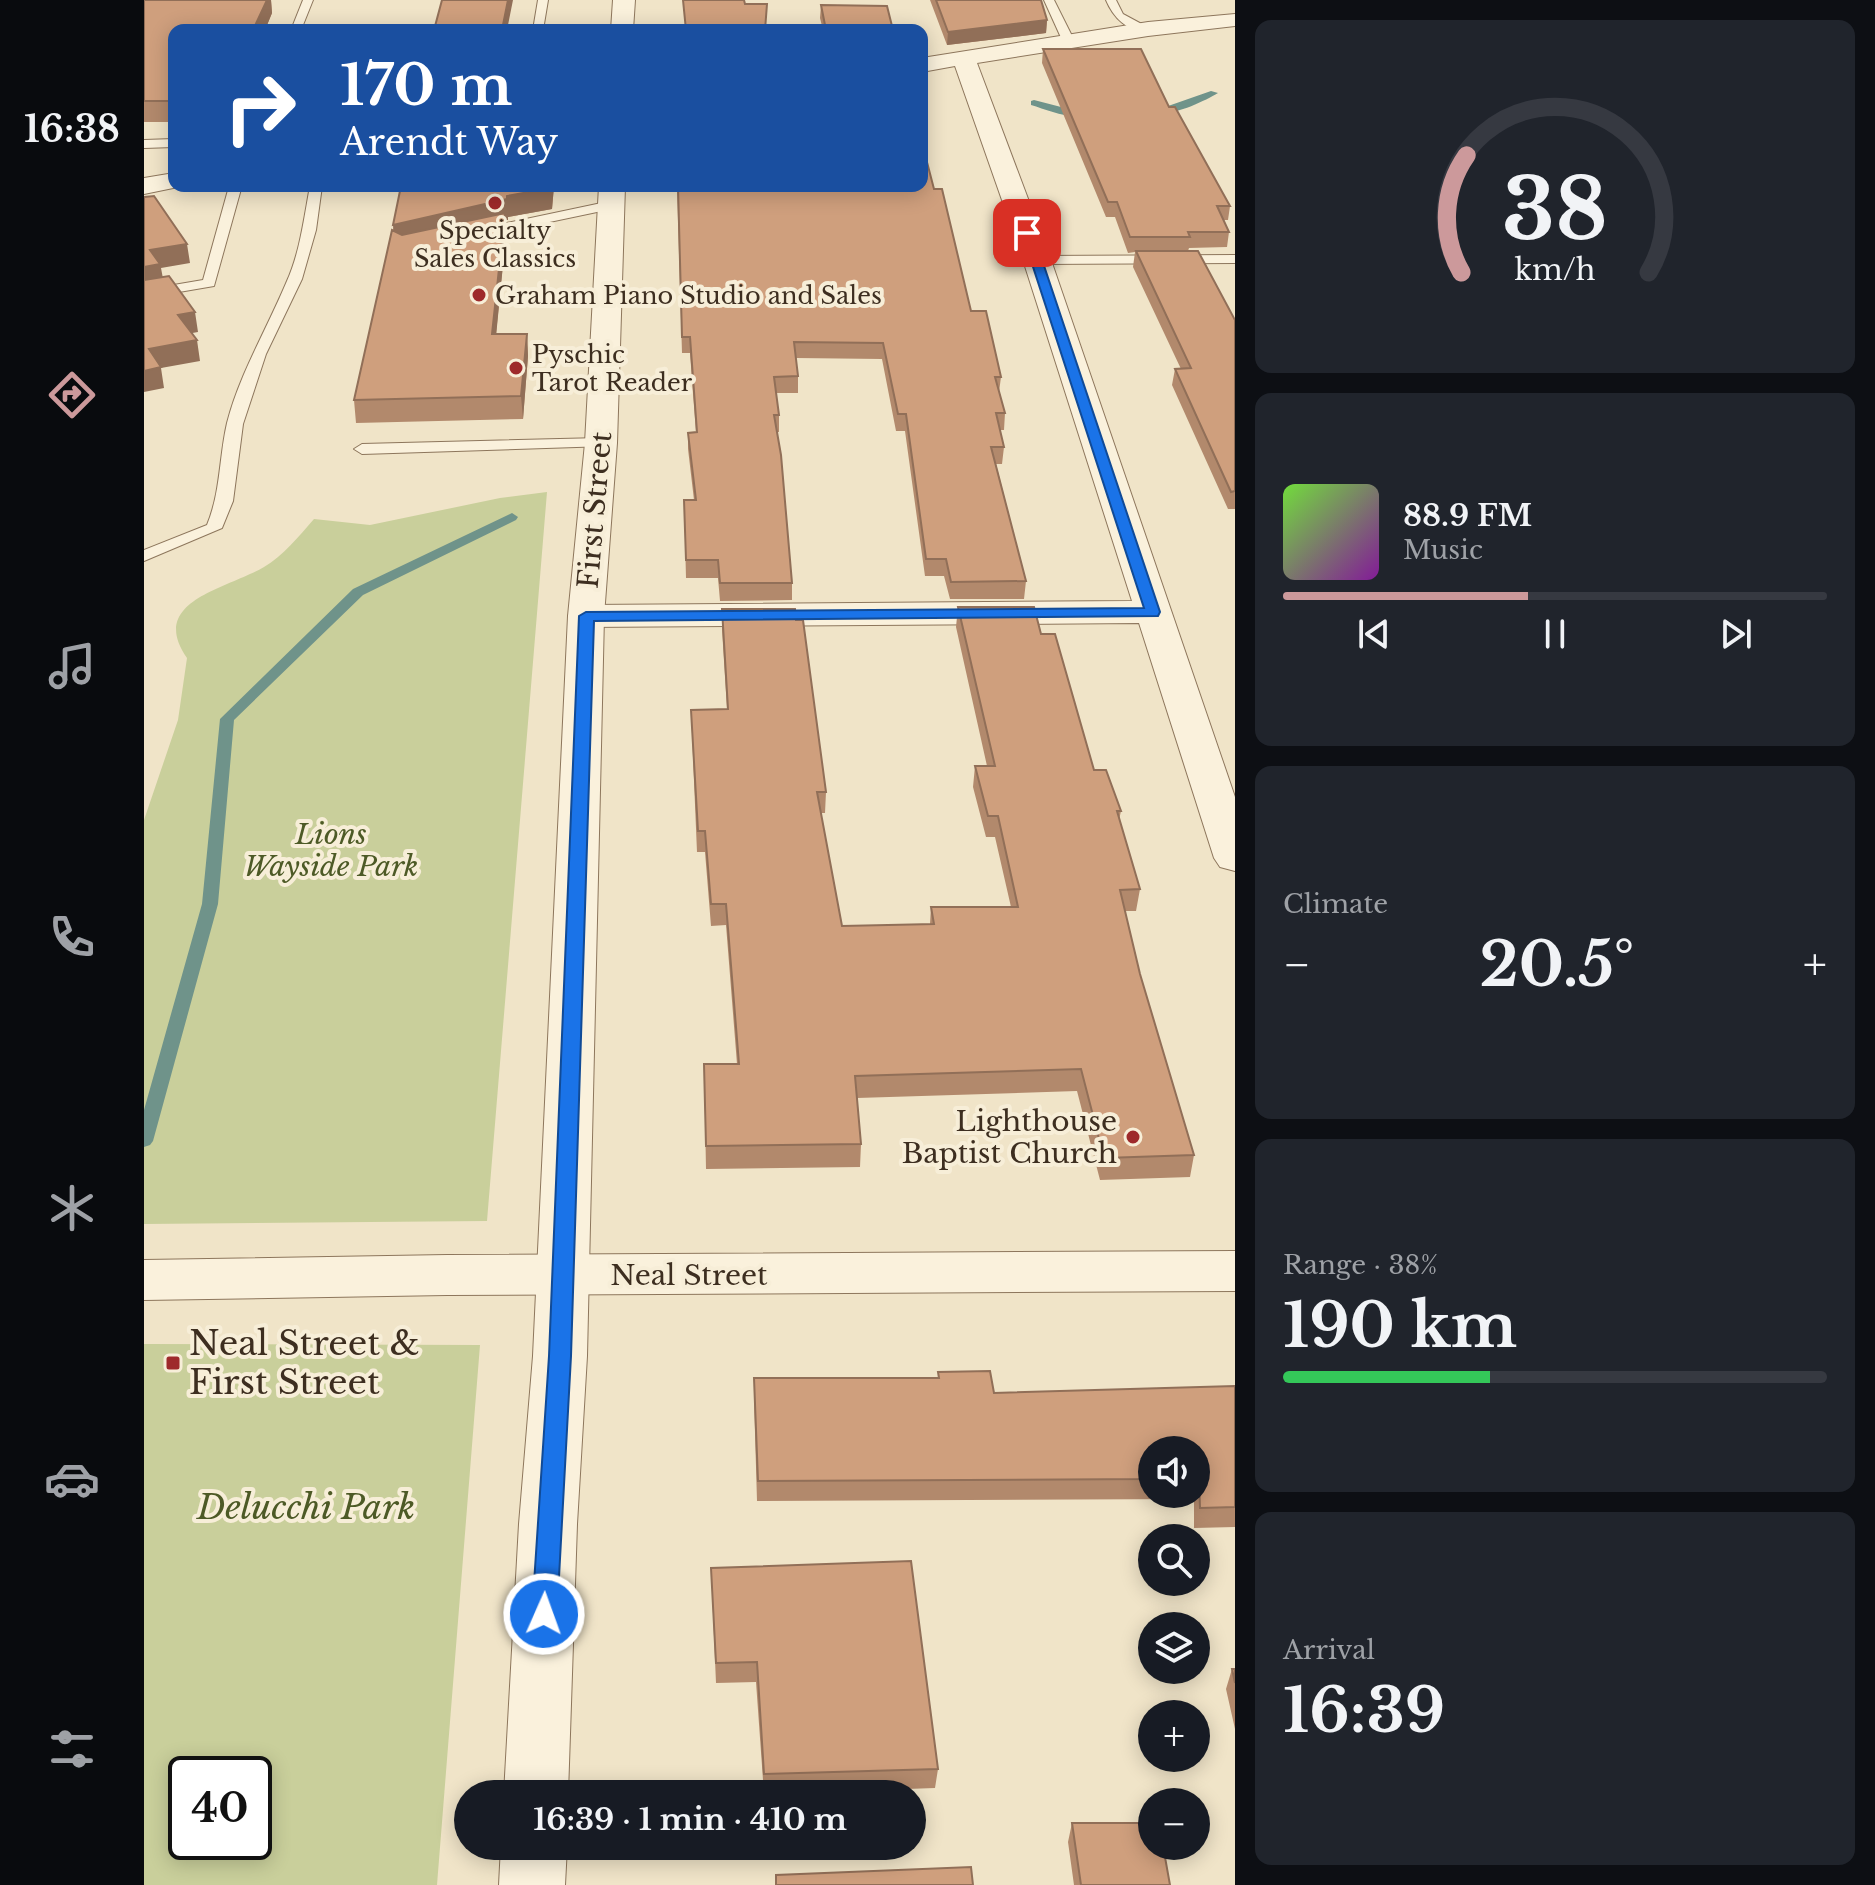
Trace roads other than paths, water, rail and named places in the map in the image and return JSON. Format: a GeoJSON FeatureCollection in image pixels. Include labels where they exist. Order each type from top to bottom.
{"type":"FeatureCollection","features":[{"type":"Feature","properties":{"kind":"street"},"geometry":{"type":"LineString","coordinates":[[622,24],[624,0]]}},
{"type":"Feature","properties":{"kind":"street"},"geometry":{"type":"LineString","coordinates":[[928,64],[1145,30],[1235,20]]}},
{"type":"Feature","properties":{"kind":"street"},"geometry":{"type":"LineString","coordinates":[[964,59],[1037,260],[1235,858]]}},
{"type":"Feature","properties":{"kind":"street"},"geometry":{"type":"LineString","coordinates":[[144,186],[168,182]]}},
{"type":"Feature","properties":{"kind":"street","name":"First Street"},"geometry":{"type":"LineString","coordinates":[[537,1780],[563,1276],[586,616],[601,443],[612,196]]}},
{"type":"Feature","properties":{"kind":"street"},"geometry":{"type":"LineString","coordinates":[[586,616],[1153,612]]}},
{"type":"Feature","properties":{"kind":"street","name":"Neal Street"},"geometry":{"type":"LineString","coordinates":[[144,1280],[1235,1271]]}},
{"type":"Feature","properties":{"kind":"street"},"geometry":{"type":"LineString","coordinates":[[532,1885],[533,1860]]}},
{"type":"Feature","properties":{"kind":"lane"},"geometry":{"type":"LineString","coordinates":[[298,24],[308,0]]}},
{"type":"Feature","properties":{"kind":"lane"},"geometry":{"type":"LineString","coordinates":[[539,24],[543,0]]}},
{"type":"Feature","properties":{"kind":"lane"},"geometry":{"type":"LineString","coordinates":[[1049,0],[1069,42]]}},
{"type":"Feature","properties":{"kind":"lane"},"geometry":{"type":"LineString","coordinates":[[1111,0],[1118,16],[1145,30]]}},
{"type":"Feature","properties":{"kind":"lane"},"geometry":{"type":"LineString","coordinates":[[144,144],[168,143]]}},
{"type":"Feature","properties":{"kind":"lane"},"geometry":{"type":"LineString","coordinates":[[144,294],[209,283],[234,192]]}},
{"type":"Feature","properties":{"kind":"lane"},"geometry":{"type":"LineString","coordinates":[[144,556],[214,528],[225,501],[235,424],[259,354],[295,279],[309,230],[315,192]]}},
{"type":"Feature","properties":{"kind":"lane"},"geometry":{"type":"LineString","coordinates":[[462,236],[612,196]]}},
{"type":"Feature","properties":{"kind":"lane"},"geometry":{"type":"LineString","coordinates":[[1037,260],[1235,259]]}},
{"type":"Feature","properties":{"kind":"lane"},"geometry":{"type":"LineString","coordinates":[[362,449],[601,443]]}},
{"type":"Feature","properties":{"kind":"waterway"},"geometry":{"type":"LineString","coordinates":[[1155,112],[1166,111],[1214,93]]}},
{"type":"Feature","properties":{"kind":"waterway"},"geometry":{"type":"LineString","coordinates":[[1034,103],[1061,112],[1084,114]]}},
{"type":"Feature","properties":{"kind":"waterway"},"geometry":{"type":"LineString","coordinates":[[144,1141],[210,904],[227,719],[358,592],[512,517]]}},
{"type":"Feature","properties":{"kind":"place","name":"Specialty Sales Classics"},"geometry":{"type":"Point","coordinates":[495,203]}},
{"type":"Feature","properties":{"kind":"place","name":"Graham Piano Studio and Sales"},"geometry":{"type":"Point","coordinates":[479,295]}},
{"type":"Feature","properties":{"kind":"place","name":"Pyschic Tarot Reader"},"geometry":{"type":"Point","coordinates":[516,368]}},
{"type":"Feature","properties":{"kind":"place","name":"Lighthouse Baptist Church"},"geometry":{"type":"Point","coordinates":[1133,1137]}},
{"type":"Feature","properties":{"kind":"place","name":"Neal Street & First Street"},"geometry":{"type":"Point","coordinates":[173,1363]}},
{"type":"Feature","properties":{"kind":"park label","name":"Lions Wayside Park"},"geometry":{"type":"Point","coordinates":[331,850]}},
{"type":"Feature","properties":{"kind":"park label","name":"Delucchi Park"},"geometry":{"type":"Point","coordinates":[306,1507]}}]}
